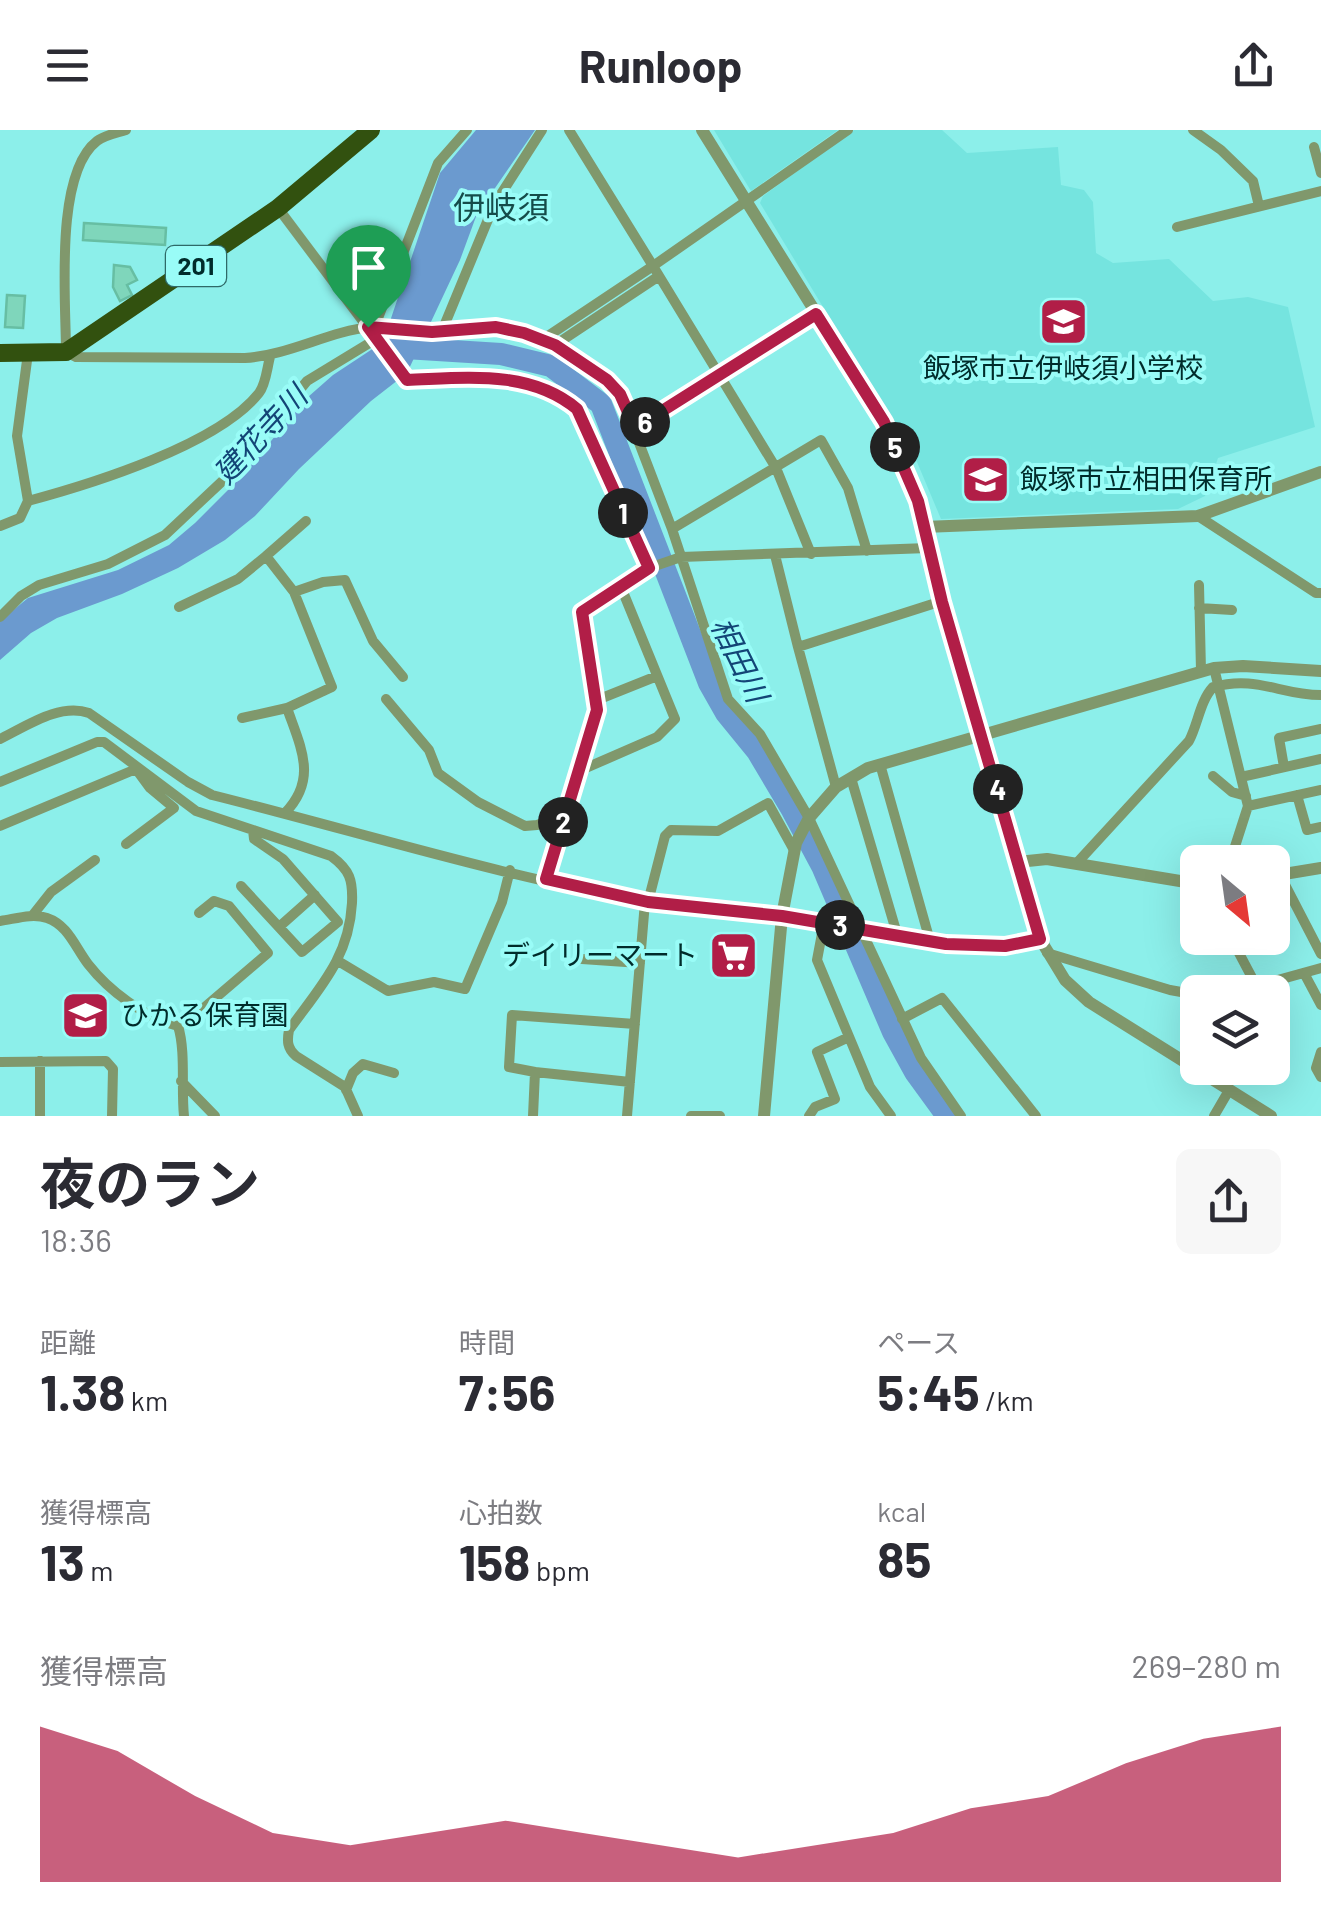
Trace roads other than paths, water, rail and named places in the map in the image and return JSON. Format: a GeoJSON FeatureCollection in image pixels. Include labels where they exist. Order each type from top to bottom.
{"type":"FeatureCollection","features":[{"type":"Feature","properties":{"kind":"highway","name":"201"},"geometry":{"type":"LineString","coordinates":[[66,352],[278,208],[371,130]]}},
{"type":"Feature","properties":{"kind":"highway"},"geometry":{"type":"LineString","coordinates":[[0,353],[66,352]]}},
{"type":"Feature","properties":{"kind":"street"},"geometry":{"type":"LineString","coordinates":[[88,130],[97,141]]}},
{"type":"Feature","properties":{"kind":"street"},"geometry":{"type":"LineString","coordinates":[[126,130],[97,141],[77,169],[68,202],[66,352],[76,357],[270,357],[375,332],[496,327],[555,345],[607,380],[620,394],[672,529],[728,699],[760,734],[807,820],[921,1058],[961,1116]]}},
{"type":"Feature","properties":{"kind":"street"},"geometry":{"type":"LineString","coordinates":[[0,617],[39,585],[108,564],[165,535],[231,473],[308,382],[375,332],[438,163],[467,130]]}},
{"type":"Feature","properties":{"kind":"street"},"geometry":{"type":"LineString","coordinates":[[437,332],[494,204],[542,130]]}},
{"type":"Feature","properties":{"kind":"street"},"geometry":{"type":"LineString","coordinates":[[570,130],[776,468],[811,554]]}},
{"type":"Feature","properties":{"kind":"street"},"geometry":{"type":"LineString","coordinates":[[702,130],[884,422],[918,501],[942,602],[1046,953],[1065,980],[1089,1002],[1270,1116]]}},
{"type":"Feature","properties":{"kind":"street"},"geometry":{"type":"LineString","coordinates":[[555,345],[848,130]]}},
{"type":"Feature","properties":{"kind":"street"},"geometry":{"type":"LineString","coordinates":[[1193,130],[1253,180],[1258,206]]}},
{"type":"Feature","properties":{"kind":"street"},"geometry":{"type":"LineString","coordinates":[[1314,147],[1321,173]]}},
{"type":"Feature","properties":{"kind":"street"},"geometry":{"type":"LineString","coordinates":[[1176,227],[1321,191]]}},
{"type":"Feature","properties":{"kind":"street"},"geometry":{"type":"LineString","coordinates":[[278,208],[375,332],[407,380],[516,380],[564,398],[577,409],[649,568]]}},
{"type":"Feature","properties":{"kind":"street"},"geometry":{"type":"LineString","coordinates":[[542,340],[656,271]]}},
{"type":"Feature","properties":{"kind":"street"},"geometry":{"type":"LineString","coordinates":[[635,428],[816,314]]}},
{"type":"Feature","properties":{"kind":"street"},"geometry":{"type":"LineString","coordinates":[[0,526],[20,518],[28,501],[17,436],[28,353]]}},
{"type":"Feature","properties":{"kind":"street"},"geometry":{"type":"LineString","coordinates":[[28,501],[70,490],[155,458],[216,427],[262,390],[270,357]]}},
{"type":"Feature","properties":{"kind":"street"},"geometry":{"type":"LineString","coordinates":[[672,529],[821,440],[848,488],[867,551]]}},
{"type":"Feature","properties":{"kind":"street"},"geometry":{"type":"LineString","coordinates":[[924,528],[1198,516],[1321,472]]}},
{"type":"Feature","properties":{"kind":"street"},"geometry":{"type":"LineString","coordinates":[[1198,516],[1321,593]]}},
{"type":"Feature","properties":{"kind":"street"},"geometry":{"type":"LineString","coordinates":[[179,607],[238,579],[306,521]]}},
{"type":"Feature","properties":{"kind":"street"},"geometry":{"type":"LineString","coordinates":[[546,879],[597,700],[582,612],[649,568],[681,557],[928,548]]}},
{"type":"Feature","properties":{"kind":"street"},"geometry":{"type":"LineString","coordinates":[[775,555],[836,787]]}},
{"type":"Feature","properties":{"kind":"street"},"geometry":{"type":"LineString","coordinates":[[242,718],[287,708],[332,687],[294,592],[266,556]]}},
{"type":"Feature","properties":{"kind":"street"},"geometry":{"type":"LineString","coordinates":[[294,592],[344,580],[373,641],[402,677]]}},
{"type":"Feature","properties":{"kind":"street"},"geometry":{"type":"LineString","coordinates":[[1199,584],[1207,670],[1219,685],[1247,801],[1235,845]]}},
{"type":"Feature","properties":{"kind":"street"},"geometry":{"type":"LineString","coordinates":[[579,771],[656,738],[674,719],[622,587]]}},
{"type":"Feature","properties":{"kind":"street"},"geometry":{"type":"LineString","coordinates":[[798,646],[942,602]]}},
{"type":"Feature","properties":{"kind":"street"},"geometry":{"type":"LineString","coordinates":[[1199,608],[1232,610]]}},
{"type":"Feature","properties":{"kind":"street"},"geometry":{"type":"LineString","coordinates":[[764,1116],[782,916],[795,846],[807,820],[836,787],[880,764],[1207,670],[1243,666],[1321,671]]}},
{"type":"Feature","properties":{"kind":"street"},"geometry":{"type":"LineString","coordinates":[[597,700],[657,676]]}},
{"type":"Feature","properties":{"kind":"street"},"geometry":{"type":"LineString","coordinates":[[1076,864],[1189,741],[1208,691],[1219,685],[1247,682],[1321,695]]}},
{"type":"Feature","properties":{"kind":"street"},"geometry":{"type":"LineString","coordinates":[[386,698],[429,750],[438,773],[478,802],[525,826],[566,815]]}},
{"type":"Feature","properties":{"kind":"street"},"geometry":{"type":"LineString","coordinates":[[0,739],[76,708],[90,713],[200,788],[546,879],[646,902],[782,916],[930,940],[1005,946],[1040,939]]}},
{"type":"Feature","properties":{"kind":"street"},"geometry":{"type":"LineString","coordinates":[[285,813],[297,800],[304,776],[302,754],[287,708]]}},
{"type":"Feature","properties":{"kind":"street"},"geometry":{"type":"LineString","coordinates":[[1284,768],[1280,738],[1321,728]]}},
{"type":"Feature","properties":{"kind":"street"},"geometry":{"type":"LineString","coordinates":[[0,782],[97,742],[110,745],[196,812],[331,856],[351,875],[351,924],[338,961],[289,1030],[287,1041],[296,1056],[346,1090],[358,1116]]}},
{"type":"Feature","properties":{"kind":"street"},"geometry":{"type":"LineString","coordinates":[[1241,777],[1321,759]]}},
{"type":"Feature","properties":{"kind":"street"},"geometry":{"type":"LineString","coordinates":[[880,764],[930,940]]}},
{"type":"Feature","properties":{"kind":"street"},"geometry":{"type":"LineString","coordinates":[[0,826],[136,769]]}},
{"type":"Feature","properties":{"kind":"street"},"geometry":{"type":"LineString","coordinates":[[126,844],[174,808],[150,788],[136,769]]}},
{"type":"Feature","properties":{"kind":"street"},"geometry":{"type":"LineString","coordinates":[[1213,776],[1247,801],[1321,790]]}},
{"type":"Feature","properties":{"kind":"street"},"geometry":{"type":"LineString","coordinates":[[851,778],[897,934]]}},
{"type":"Feature","properties":{"kind":"street"},"geometry":{"type":"LineString","coordinates":[[1297,795],[1306,830],[1321,828]]}},
{"type":"Feature","properties":{"kind":"street"},"geometry":{"type":"LineString","coordinates":[[626,1116],[646,902],[665,836],[671,830],[718,831],[768,803],[795,846]]}},
{"type":"Feature","properties":{"kind":"street"},"geometry":{"type":"LineString","coordinates":[[242,886],[302,952],[338,922],[284,859],[254,839],[253,830]]}},
{"type":"Feature","properties":{"kind":"street"},"geometry":{"type":"LineString","coordinates":[[1018,862],[1047,859],[1180,881]]}},
{"type":"Feature","properties":{"kind":"street"},"geometry":{"type":"LineString","coordinates":[[32,916],[51,892],[95,860]]}},
{"type":"Feature","properties":{"kind":"street"},"geometry":{"type":"LineString","coordinates":[[1290,873],[1321,868]]}},
{"type":"Feature","properties":{"kind":"street"},"geometry":{"type":"LineString","coordinates":[[338,961],[388,991],[434,982],[465,989],[502,902],[510,870]]}},
{"type":"Feature","properties":{"kind":"street"},"geometry":{"type":"LineString","coordinates":[[278,927],[315,896]]}},
{"type":"Feature","properties":{"kind":"street"},"geometry":{"type":"LineString","coordinates":[[1290,900],[1321,954]]}},
{"type":"Feature","properties":{"kind":"street"},"geometry":{"type":"LineString","coordinates":[[0,922],[32,916],[52,919],[66,930],[88,964],[126,1000],[178,1026],[268,953],[229,906],[214,901],[199,914]]}},
{"type":"Feature","properties":{"kind":"street"},"geometry":{"type":"LineString","coordinates":[[824,922],[818,960],[870,1087],[891,1116]]}},
{"type":"Feature","properties":{"kind":"street"},"geometry":{"type":"LineString","coordinates":[[1046,953],[1180,992]]}},
{"type":"Feature","properties":{"kind":"street"},"geometry":{"type":"LineString","coordinates":[[582,958],[640,962]]}},
{"type":"Feature","properties":{"kind":"street"},"geometry":{"type":"LineString","coordinates":[[1290,977],[1321,968]]}},
{"type":"Feature","properties":{"kind":"street"},"geometry":{"type":"LineString","coordinates":[[1304,973],[1321,1005]]}},
{"type":"Feature","properties":{"kind":"street"},"geometry":{"type":"LineString","coordinates":[[902,1019],[942,998],[1032,1115]]}},
{"type":"Feature","properties":{"kind":"street"},"geometry":{"type":"LineString","coordinates":[[630,1082],[509,1068],[512,1014],[634,1024]]}},
{"type":"Feature","properties":{"kind":"street"},"geometry":{"type":"LineString","coordinates":[[178,1026],[182,1037],[180,1080],[184,1116]]}},
{"type":"Feature","properties":{"kind":"street"},"geometry":{"type":"LineString","coordinates":[[809,1116],[814,1107],[835,1099],[817,1052],[850,1037]]}},
{"type":"Feature","properties":{"kind":"street"},"geometry":{"type":"LineString","coordinates":[[1321,1052],[1316,1068],[1321,1076]]}},
{"type":"Feature","properties":{"kind":"street"},"geometry":{"type":"LineString","coordinates":[[0,1062],[106,1060],[113,1069],[112,1116]]}},
{"type":"Feature","properties":{"kind":"street"},"geometry":{"type":"LineString","coordinates":[[40,1061],[40,1116]]}},
{"type":"Feature","properties":{"kind":"street"},"geometry":{"type":"LineString","coordinates":[[346,1090],[352,1073],[363,1064],[394,1073]]}},
{"type":"Feature","properties":{"kind":"street"},"geometry":{"type":"LineString","coordinates":[[533,1116],[535,1072]]}},
{"type":"Feature","properties":{"kind":"street"},"geometry":{"type":"LineString","coordinates":[[180,1080],[215,1116]]}},
{"type":"Feature","properties":{"kind":"street"},"geometry":{"type":"LineString","coordinates":[[1214,1116],[1228,1092]]}},
{"type":"Feature","properties":{"kind":"street"},"geometry":{"type":"LineString","coordinates":[[691,1116],[720,1116]]}},
{"type":"Feature","properties":{"kind":"waterway","name":"相田川"},"geometry":{"type":"LineString","coordinates":[[405,348],[501,354],[551,366],[601,404],[709,683],[792,810],[822,866],[893,1032],[915,1072],[947,1116]]}},
{"type":"Feature","properties":{"kind":"place","name":"飯塚市立伊岐須小学校"},"geometry":{"type":"Point","coordinates":[1063,321]}},
{"type":"Feature","properties":{"kind":"place","name":"飯塚市立相田保育所"},"geometry":{"type":"Point","coordinates":[985,479]}},
{"type":"Feature","properties":{"kind":"place","name":"デイリーマート"},"geometry":{"type":"Point","coordinates":[733,955]}},
{"type":"Feature","properties":{"kind":"place","name":"ひかる保育園"},"geometry":{"type":"Point","coordinates":[86,1015]}},
{"type":"Feature","properties":{"kind":"district","name":"伊岐須"},"geometry":{"type":"Point","coordinates":[501,208]}},
{"type":"Feature","properties":{"kind":"water label","name":"建花寺川"},"geometry":{"type":"Point","coordinates":[261,435]}}]}
